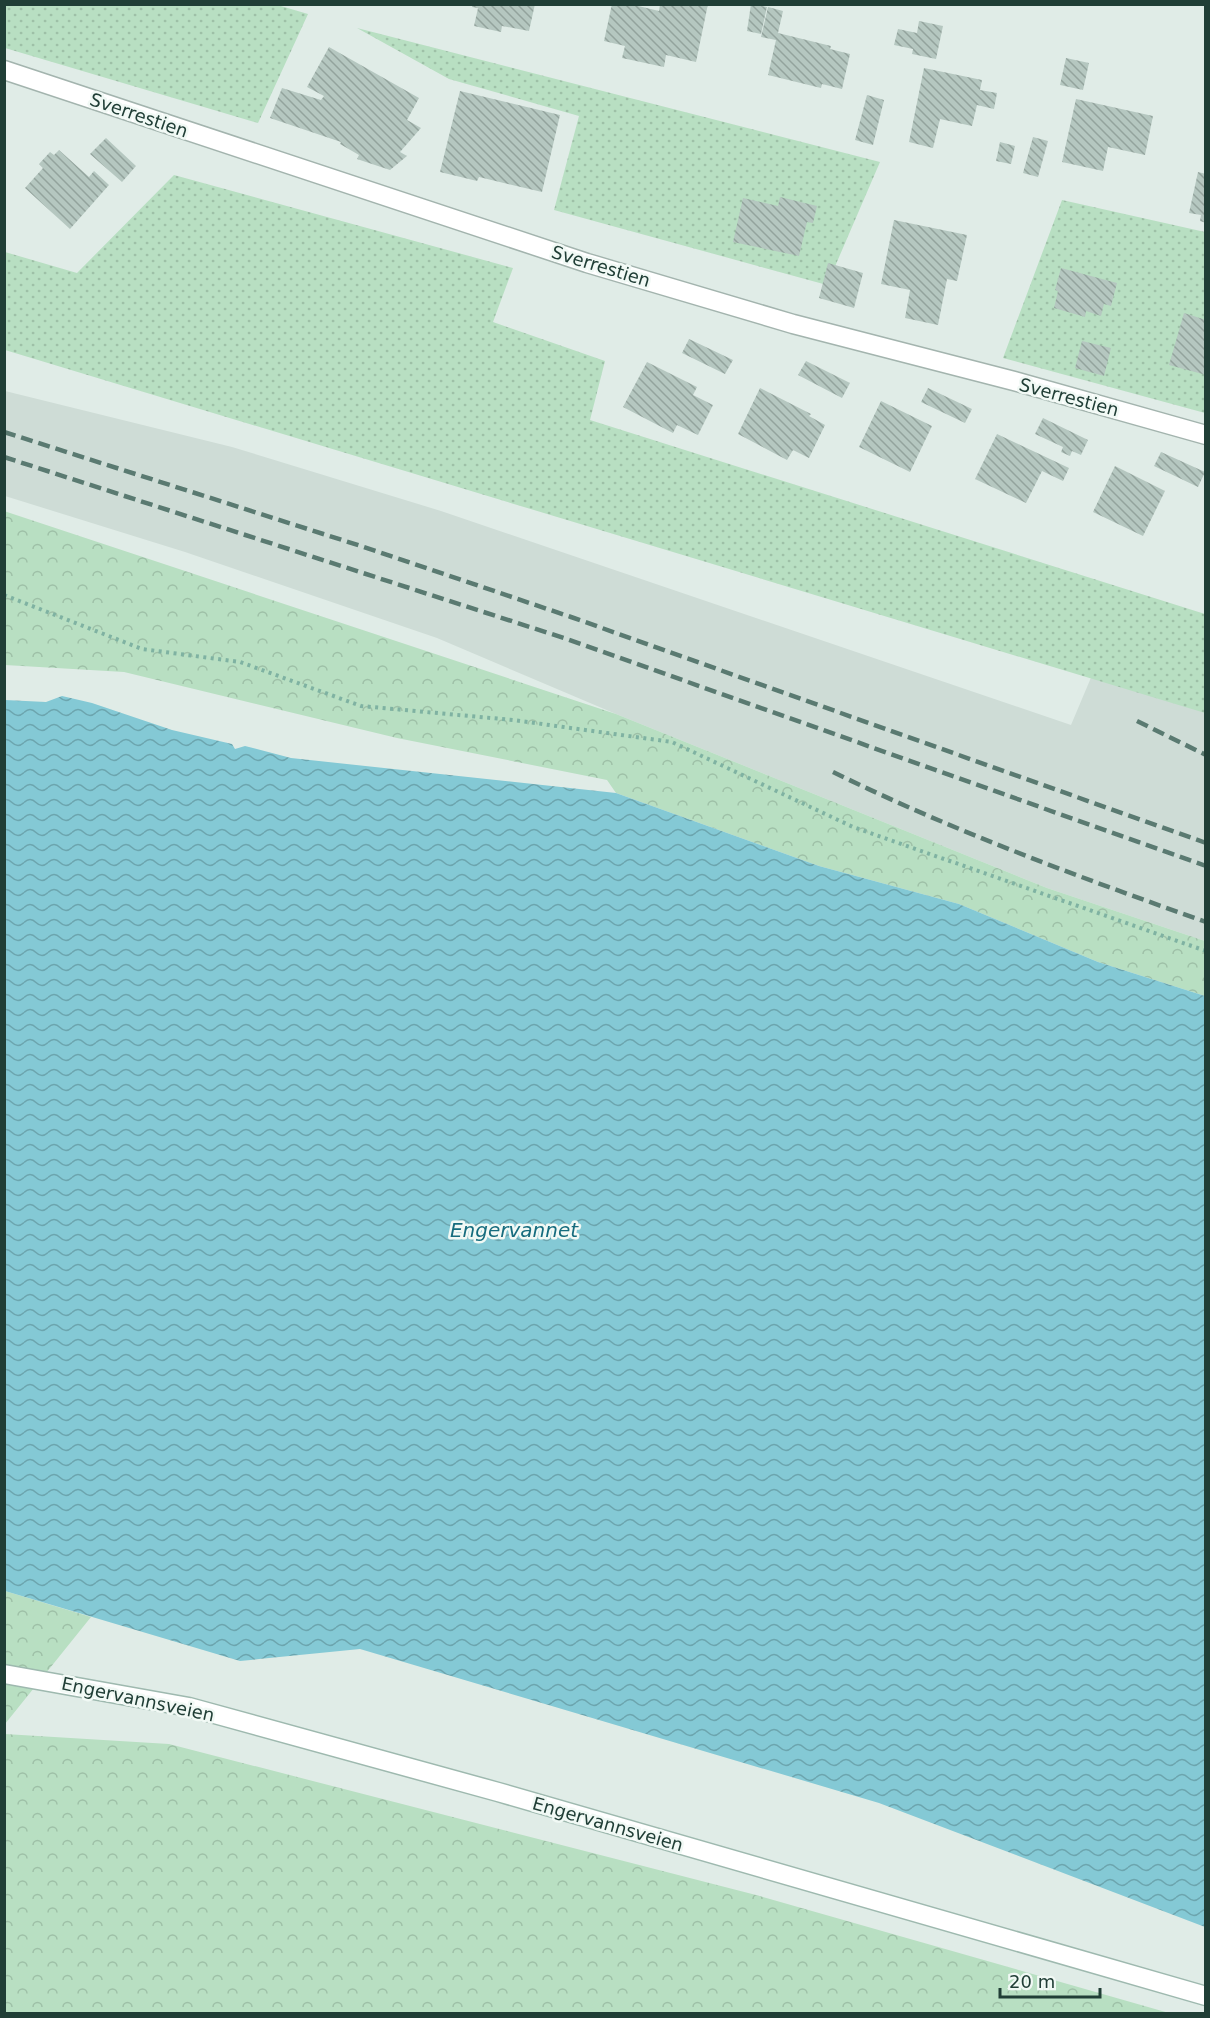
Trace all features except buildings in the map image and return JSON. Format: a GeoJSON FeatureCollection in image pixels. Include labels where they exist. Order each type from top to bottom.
{"type":"FeatureCollection","features":[{"type":"Feature","properties":{"kind":"street","name":"Sverrestien"},"geometry":{"type":"LineString","coordinates":[[4,70],[587,263],[793,324],[1014,381],[1206,435]]}},
{"type":"Feature","properties":{"kind":"street","name":"Engervannsveien"},"geometry":{"type":"LineString","coordinates":[[4,1674],[189,1707],[498,1792],[1206,1996]]}},
{"type":"Feature","properties":{"kind":"path"},"geometry":{"type":"LineString","coordinates":[[4,595],[142,649],[240,662],[361,706],[513,720],[672,742],[853,827],[1206,951]]}},
{"type":"Feature","properties":{"kind":"shaded area"},"geometry":{"type":"Polygon","coordinates":[[[5,391],[232,447],[441,511],[1071,725],[1106,642],[1205,690],[1205,941],[1047,888],[616,714],[437,638],[185,552],[5,496],[5,391]]]}},
{"type":"Feature","properties":{"kind":"green space"},"geometry":{"type":"Polygon","coordinates":[[[274,4],[308,14],[258,123],[5,48],[5,5],[274,4]]]}},
{"type":"Feature","properties":{"kind":"green space"},"geometry":{"type":"Polygon","coordinates":[[[357,28],[880,162],[827,285],[554,210],[579,116],[449,79],[357,28]]]}},
{"type":"Feature","properties":{"kind":"green space"},"geometry":{"type":"Polygon","coordinates":[[[174,175],[513,268],[493,322],[605,361],[590,420],[1205,614],[1205,713],[5,350],[5,252],[77,273],[174,175]]]}},
{"type":"Feature","properties":{"kind":"green space"},"geometry":{"type":"Polygon","coordinates":[[[1062,200],[1205,232],[1205,413],[1003,358],[1062,200]]]}},
{"type":"Feature","properties":{"kind":"green space"},"geometry":{"type":"Polygon","coordinates":[[[4,511],[616,714],[1047,888],[1205,941],[1205,996],[1098,962],[959,904],[819,866],[616,793],[607,780],[397,738],[124,672],[5,665],[4,511]]]}},
{"type":"Feature","properties":{"kind":"green space"},"geometry":{"type":"Polygon","coordinates":[[[5,1591],[91,1617],[5,1724],[5,1591]]]}},
{"type":"Feature","properties":{"kind":"green space"},"geometry":{"type":"Polygon","coordinates":[[[5,1734],[169,1744],[756,1895],[1169,2013],[5,2013],[5,1734]]]}},
{"type":"Feature","properties":{"kind":"water","name":"Engervannet"},"geometry":{"type":"Polygon","coordinates":[[[62,696],[92,703],[172,730],[232,744],[235,749],[245,746],[291,758],[616,793],[819,866],[959,904],[1098,962],[1205,996],[1205,1927],[879,1803],[360,1649],[240,1661],[5,1591],[5,700],[46,702],[62,696]]]}},
{"type":"Feature","properties":{"kind":"railway"},"geometry":{"type":"LineString","coordinates":[[4,432],[364,547],[571,617],[1206,843]]}},
{"type":"Feature","properties":{"kind":"railway"},"geometry":{"type":"LineString","coordinates":[[4,457],[564,638],[1206,866]]}},
{"type":"Feature","properties":{"kind":"railway"},"geometry":{"type":"LineString","coordinates":[[1137,721],[1206,755]]}},
{"type":"Feature","properties":{"kind":"railway"},"geometry":{"type":"LineString","coordinates":[[833,772],[970,834],[1206,922]]}}]}
